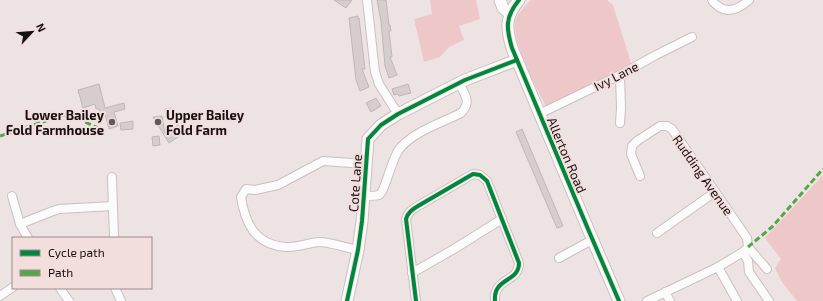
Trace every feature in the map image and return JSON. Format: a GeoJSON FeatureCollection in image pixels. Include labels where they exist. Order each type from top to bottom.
{"type":"FeatureCollection","features":[{"type":"Feature","properties":{"kind":"street"},"geometry":{"type":"LineString","coordinates":[[367,0],[375,72],[379,84],[398,114]]}},
{"type":"Feature","properties":{"kind":"street"},"geometry":{"type":"LineString","coordinates":[[500,0],[503,8],[510,14],[519,0]]}},
{"type":"Feature","properties":{"kind":"street"},"geometry":{"type":"LineString","coordinates":[[712,0],[713,3],[725,10],[734,10],[749,0]]}},
{"type":"Feature","properties":{"kind":"street","name":"Allerton Road"},"geometry":{"type":"LineString","coordinates":[[510,14],[507,29],[517,60],[592,240],[620,301]]}},
{"type":"Feature","properties":{"kind":"street","name":"Ivy Lane"},"geometry":{"type":"LineString","coordinates":[[539,114],[620,75],[692,37]]}},
{"type":"Feature","properties":{"kind":"street","name":"Cote Lane"},"geometry":{"type":"LineString","coordinates":[[347,301],[358,250],[362,221],[368,140],[381,125],[398,114],[459,83],[517,60]]}},
{"type":"Feature","properties":{"kind":"street"},"geometry":{"type":"LineString","coordinates":[[620,75],[620,123]]}},
{"type":"Feature","properties":{"kind":"street"},"geometry":{"type":"LineString","coordinates":[[364,196],[379,195],[383,191],[394,157],[399,149],[408,140],[461,113],[465,109],[468,104],[466,96],[459,83]]}},
{"type":"Feature","properties":{"kind":"street","name":"Rudding Avenue"},"geometry":{"type":"LineString","coordinates":[[640,176],[631,154],[632,146],[636,141],[660,126],[667,126],[672,129],[747,238],[746,250]]}},
{"type":"Feature","properties":{"kind":"street"},"geometry":{"type":"LineString","coordinates":[[358,250],[321,242],[286,247],[271,244],[258,236],[249,226],[244,213],[241,197],[246,189],[255,190],[278,185],[323,161],[366,164]]}},
{"type":"Feature","properties":{"kind":"street"},"geometry":{"type":"LineString","coordinates":[[416,301],[406,219],[409,213],[418,206],[470,175],[477,174],[487,181],[519,260],[520,266],[516,273],[497,288],[494,294],[495,301]]}},
{"type":"Feature","properties":{"kind":"street"},"geometry":{"type":"LineString","coordinates":[[112,177],[114,237]]}},
{"type":"Feature","properties":{"kind":"street"},"geometry":{"type":"LineString","coordinates":[[657,233],[715,192]]}},
{"type":"Feature","properties":{"kind":"street"},"geometry":{"type":"LineString","coordinates":[[12,196],[20,224],[27,237]]}},
{"type":"Feature","properties":{"kind":"street"},"geometry":{"type":"LineString","coordinates":[[20,224],[53,211],[113,206]]}},
{"type":"Feature","properties":{"kind":"street"},"geometry":{"type":"LineString","coordinates":[[412,273],[502,219]]}},
{"type":"Feature","properties":{"kind":"street"},"geometry":{"type":"LineString","coordinates":[[560,258],[592,240]]}},
{"type":"Feature","properties":{"kind":"street"},"geometry":{"type":"LineString","coordinates":[[647,301],[718,266],[746,250]]}},
{"type":"Feature","properties":{"kind":"street"},"geometry":{"type":"LineString","coordinates":[[746,250],[767,269]]}},
{"type":"Feature","properties":{"kind":"street"},"geometry":{"type":"LineString","coordinates":[[746,250],[749,272],[769,301]]}},
{"type":"Feature","properties":{"kind":"street"},"geometry":{"type":"LineString","coordinates":[[718,266],[737,301]]}},
{"type":"Feature","properties":{"kind":"street"},"geometry":{"type":"LineString","coordinates":[[0,296],[12,288]]}},
{"type":"Feature","properties":{"kind":"street"},"geometry":{"type":"LineString","coordinates":[[61,289],[69,301]]}},
{"type":"Feature","properties":{"kind":"street"},"geometry":{"type":"LineString","coordinates":[[115,289],[121,301]]}},
{"type":"Feature","properties":{"kind":"street"},"geometry":{"type":"LineString","coordinates":[[665,292],[670,301]]}},
{"type":"Feature","properties":{"kind":"shaded area"},"geometry":{"type":"Polygon","coordinates":[[[430,0],[476,0],[480,19],[459,26],[464,40],[449,47],[440,57],[424,62],[414,19],[432,14],[430,0]]]}},
{"type":"Feature","properties":{"kind":"shaded area"},"geometry":{"type":"Polygon","coordinates":[[[531,0],[607,0],[613,5],[632,66],[547,108],[525,62],[516,36],[515,25],[517,17],[521,10],[531,0]]]}},
{"type":"Feature","properties":{"kind":"shaded area"},"geometry":{"type":"Polygon","coordinates":[[[823,175],[823,301],[797,301],[782,282],[775,268],[781,259],[765,238],[823,175]]]}},
{"type":"Feature","properties":{"kind":"building"},"geometry":{"type":"Polygon","coordinates":[[[334,0],[352,0],[346,8],[334,0]]]}},
{"type":"Feature","properties":{"kind":"building"},"geometry":{"type":"Polygon","coordinates":[[[377,0],[386,0],[391,31],[389,31],[392,57],[390,57],[397,75],[389,78],[385,66],[381,21],[377,0]]]}},
{"type":"Feature","properties":{"kind":"building"},"geometry":{"type":"Polygon","coordinates":[[[358,16],[365,69],[362,69],[369,87],[360,91],[356,80],[349,18],[358,16]]]}},
{"type":"Feature","properties":{"kind":"building"},"geometry":{"type":"Polygon","coordinates":[[[99,84],[105,108],[124,103],[125,109],[114,112],[118,126],[109,129],[105,114],[101,115],[99,109],[96,109],[95,104],[83,108],[78,90],[99,84]]]}},
{"type":"Feature","properties":{"kind":"building"},"geometry":{"type":"Polygon","coordinates":[[[408,84],[411,93],[399,96],[398,94],[394,95],[392,89],[408,84]]]}},
{"type":"Feature","properties":{"kind":"building"},"geometry":{"type":"Polygon","coordinates":[[[376,98],[381,106],[371,112],[366,103],[376,98]]]}},
{"type":"Feature","properties":{"kind":"building"},"geometry":{"type":"Polygon","coordinates":[[[171,108],[172,113],[166,114],[165,109],[171,108]]]}},
{"type":"Feature","properties":{"kind":"building"},"geometry":{"type":"Polygon","coordinates":[[[162,116],[165,133],[178,125],[184,133],[169,143],[153,117],[162,116]]]}},
{"type":"Feature","properties":{"kind":"building"},"geometry":{"type":"Polygon","coordinates":[[[133,121],[133,129],[121,130],[120,123],[133,121]]]}},
{"type":"Feature","properties":{"kind":"building"},"geometry":{"type":"Polygon","coordinates":[[[522,129],[563,226],[557,228],[516,132],[522,129]]]}},
{"type":"Feature","properties":{"kind":"building"},"geometry":{"type":"Polygon","coordinates":[[[159,136],[160,145],[153,146],[152,137],[159,136]]]}},
{"type":"Feature","properties":{"kind":"marked path"},"geometry":{"type":"LineString","coordinates":[[0,136],[64,115],[77,118],[104,131]]}},
{"type":"Feature","properties":{"kind":"marked path"},"geometry":{"type":"LineString","coordinates":[[748,247],[772,227],[823,169]]}},
{"type":"Feature","properties":{"kind":"cycle path"},"geometry":{"type":"LineString","coordinates":[[519,0],[511,12],[508,23],[512,48],[619,301]]}},
{"type":"Feature","properties":{"kind":"cycle path"},"geometry":{"type":"LineString","coordinates":[[347,301],[358,250],[362,221],[368,139],[381,125],[398,114],[465,80],[517,60]]}},
{"type":"Feature","properties":{"kind":"cycle path"},"geometry":{"type":"LineString","coordinates":[[416,301],[406,219],[414,208],[473,174],[480,175],[487,181],[519,263],[515,274],[498,288],[495,293],[495,301]]}},
{"type":"Feature","properties":{"kind":"place","name":"Lower Bailey Fold Farmhouse"},"geometry":{"type":"Point","coordinates":[112,122]}},
{"type":"Feature","properties":{"kind":"place","name":"Upper Bailey Fold Farm"},"geometry":{"type":"Point","coordinates":[158,122]}}]}
